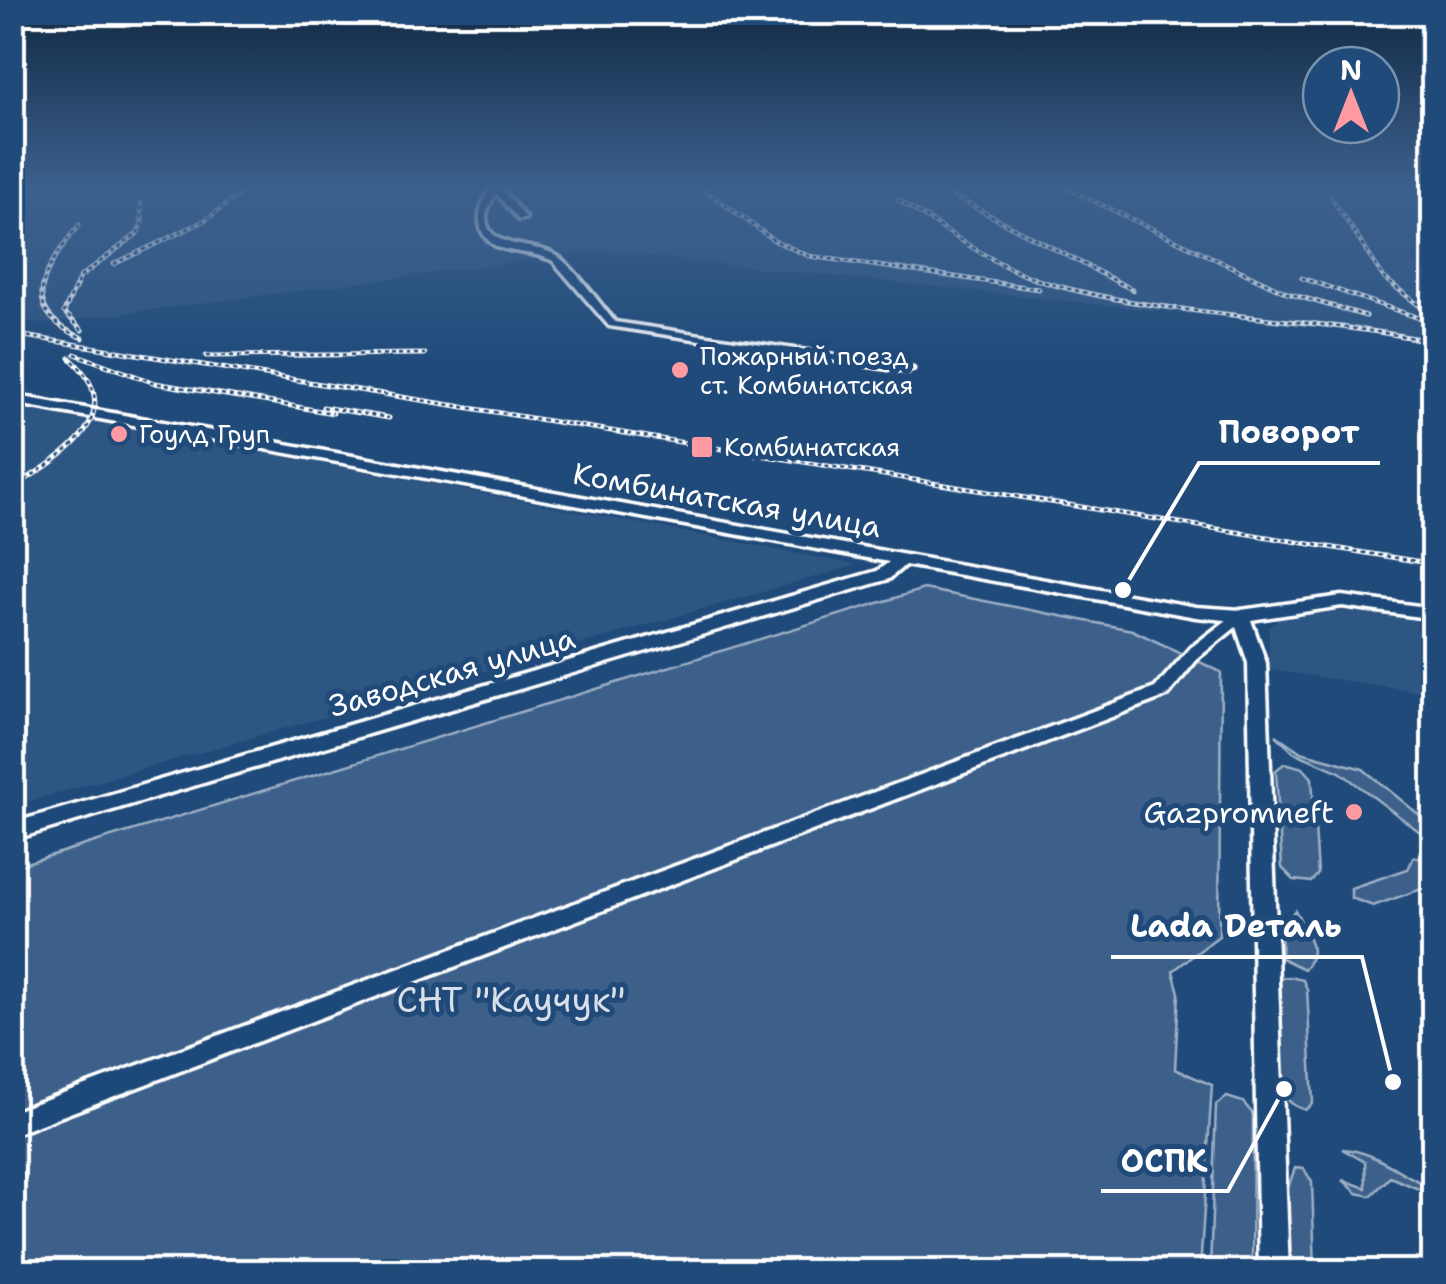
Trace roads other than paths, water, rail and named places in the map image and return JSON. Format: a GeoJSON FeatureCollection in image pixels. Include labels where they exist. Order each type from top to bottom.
{"type":"FeatureCollection","features":[{"type":"Feature","properties":{"kind":"main road","name":"Комбинатская улица"},"geometry":{"type":"LineString","coordinates":[[12,400],[1196,612],[1241,616],[1342,601],[1434,614]]}},
{"type":"Feature","properties":{"kind":"main road","name":"Заводская улица"},"geometry":{"type":"LineString","coordinates":[[12,832],[812,597],[883,575],[902,559]]}},
{"type":"Feature","properties":{"kind":"main road"},"geometry":{"type":"LineString","coordinates":[[1241,616],[1256,664],[1274,1272]]}},
{"type":"Feature","properties":{"kind":"street"},"geometry":{"type":"LineString","coordinates":[[506,246],[551,255],[612,324],[908,369]]}},
{"type":"Feature","properties":{"kind":"street"},"geometry":{"type":"LineString","coordinates":[[12,1124],[1160,692],[1194,653],[1241,616]]}},
{"type":"Feature","properties":{"kind":"railway"},"geometry":{"type":"LineString","coordinates":[[63,246],[48,271],[43,300],[48,314],[83,338]]}},
{"type":"Feature","properties":{"kind":"railway"},"geometry":{"type":"LineString","coordinates":[[82,330],[64,312],[80,277],[121,246]]}},
{"type":"Feature","properties":{"kind":"railway"},"geometry":{"type":"LineString","coordinates":[[114,264],[152,246]]}},
{"type":"Feature","properties":{"kind":"railway"},"geometry":{"type":"LineString","coordinates":[[786,246],[809,256],[1039,289]]}},
{"type":"Feature","properties":{"kind":"railway"},"geometry":{"type":"LineString","coordinates":[[972,246],[1031,277],[1097,295],[1434,342]]}},
{"type":"Feature","properties":{"kind":"railway"},"geometry":{"type":"LineString","coordinates":[[1049,246],[1133,290]]}},
{"type":"Feature","properties":{"kind":"railway"},"geometry":{"type":"LineString","coordinates":[[1188,246],[1287,293],[1366,316]]}},
{"type":"Feature","properties":{"kind":"railway"},"geometry":{"type":"LineString","coordinates":[[1363,246],[1384,278],[1434,317]]}},
{"type":"Feature","properties":{"kind":"railway"},"geometry":{"type":"LineString","coordinates":[[1302,278],[1419,318]]}},
{"type":"Feature","properties":{"kind":"railway"},"geometry":{"type":"LineString","coordinates":[[12,334],[1434,564]]}},
{"type":"Feature","properties":{"kind":"railway"},"geometry":{"type":"LineString","coordinates":[[75,354],[155,383],[333,413]]}},
{"type":"Feature","properties":{"kind":"railway"},"geometry":{"type":"LineString","coordinates":[[206,356],[425,354]]}},
{"type":"Feature","properties":{"kind":"railway"},"geometry":{"type":"LineString","coordinates":[[12,488],[69,448],[93,416],[95,398],[88,379],[70,358]]}},
{"type":"Feature","properties":{"kind":"railway"},"geometry":{"type":"LineString","coordinates":[[323,407],[389,418]]}},
{"type":"Feature","properties":{"kind":"place","name":"Пожарный поезд ст. Комбинатская"},"geometry":{"type":"Point","coordinates":[680,370]}},
{"type":"Feature","properties":{"kind":"place","name":"Гоулд Груп"},"geometry":{"type":"Point","coordinates":[119,434]}},
{"type":"Feature","properties":{"kind":"place","name":"Комбинатская"},"geometry":{"type":"Point","coordinates":[702,447]}},
{"type":"Feature","properties":{"kind":"place","name":"Поворот"},"geometry":{"type":"Point","coordinates":[1123,590]}},
{"type":"Feature","properties":{"kind":"place","name":"Gazpromneft"},"geometry":{"type":"Point","coordinates":[1354,812]}},
{"type":"Feature","properties":{"kind":"place","name":"Lada Dеталь"},"geometry":{"type":"Point","coordinates":[1393,1082]}},
{"type":"Feature","properties":{"kind":"place","name":"ОСПК"},"geometry":{"type":"Point","coordinates":[1284,1089]}},
{"type":"Feature","properties":{"kind":"park label","name":"СНТ \"Каучук\""},"geometry":{"type":"Point","coordinates":[511,999]}}]}
